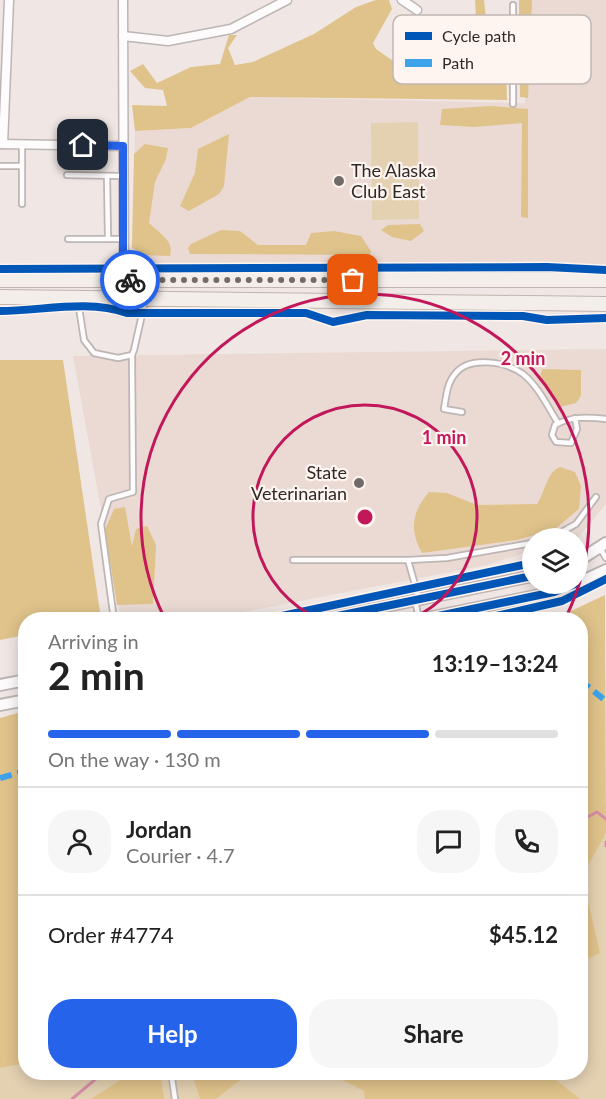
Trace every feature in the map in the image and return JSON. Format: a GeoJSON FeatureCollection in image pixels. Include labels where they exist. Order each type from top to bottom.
{"type":"FeatureCollection","features":[{"type":"Feature","properties":{"kind":"main road"},"geometry":{"type":"LineString","coordinates":[[0,280],[606,280]]}},
{"type":"Feature","properties":{"kind":"main road"},"geometry":{"type":"LineString","coordinates":[[0,297],[606,304]]}},
{"type":"Feature","properties":{"kind":"street"},"geometry":{"type":"LineString","coordinates":[[9,0],[1,144],[123,146]]}},
{"type":"Feature","properties":{"kind":"street"},"geometry":{"type":"LineString","coordinates":[[123,0],[124,299]]}},
{"type":"Feature","properties":{"kind":"street"},"geometry":{"type":"LineString","coordinates":[[123,36],[168,41],[231,29],[287,0]]}},
{"type":"Feature","properties":{"kind":"street"},"geometry":{"type":"LineString","coordinates":[[402,0],[417,10]]}},
{"type":"Feature","properties":{"kind":"street"},"geometry":{"type":"LineString","coordinates":[[588,557],[604,550]]}},
{"type":"Feature","properties":{"kind":"street"},"geometry":{"type":"LineString","coordinates":[[588,578],[606,570]]}},
{"type":"Feature","properties":{"kind":"street"},"geometry":{"type":"LineString","coordinates":[[356,612],[522,578]]}},
{"type":"Feature","properties":{"kind":"street"},"geometry":{"type":"LineString","coordinates":[[458,612],[544,594]]}},
{"type":"Feature","properties":{"kind":"street"},"geometry":{"type":"LineString","coordinates":[[0,685],[18,682]]}},
{"type":"Feature","properties":{"kind":"street"},"geometry":{"type":"LineString","coordinates":[[0,705],[18,702]]}},
{"type":"Feature","properties":{"kind":"lane"},"geometry":{"type":"LineString","coordinates":[[513,5],[513,15]]}},
{"type":"Feature","properties":{"kind":"lane"},"geometry":{"type":"LineString","coordinates":[[513,84],[513,104]]}},
{"type":"Feature","properties":{"kind":"lane"},"geometry":{"type":"LineString","coordinates":[[22,144],[22,204]]}},
{"type":"Feature","properties":{"kind":"lane"},"geometry":{"type":"LineString","coordinates":[[0,166],[22,166]]}},
{"type":"Feature","properties":{"kind":"lane"},"geometry":{"type":"LineString","coordinates":[[67,175],[123,176]]}},
{"type":"Feature","properties":{"kind":"lane"},"geometry":{"type":"LineString","coordinates":[[107,176],[108,239]]}},
{"type":"Feature","properties":{"kind":"lane"},"geometry":{"type":"LineString","coordinates":[[68,238],[123,239]]}},
{"type":"Feature","properties":{"kind":"lane"},"geometry":{"type":"LineString","coordinates":[[78,298],[84,340],[94,353],[118,358],[132,355]]}},
{"type":"Feature","properties":{"kind":"lane"},"geometry":{"type":"LineString","coordinates":[[113,612],[101,524],[109,499],[133,492],[132,355],[146,299]]}},
{"type":"Feature","properties":{"kind":"lane"},"geometry":{"type":"LineString","coordinates":[[462,412],[444,409],[450,381],[456,371],[470,364],[496,363],[522,374],[536,388],[558,423]]}},
{"type":"Feature","properties":{"kind":"lane"},"geometry":{"type":"LineString","coordinates":[[575,418],[578,429],[571,443],[556,442],[552,435],[558,423],[575,418],[606,419]]}},
{"type":"Feature","properties":{"kind":"lane"},"geometry":{"type":"LineString","coordinates":[[569,528],[576,524],[596,497]]}},
{"type":"Feature","properties":{"kind":"lane"},"geometry":{"type":"LineString","coordinates":[[293,560],[447,558],[522,545]]}},
{"type":"Feature","properties":{"kind":"lane"},"geometry":{"type":"LineString","coordinates":[[408,560],[418,612]]}},
{"type":"Feature","properties":{"kind":"lane"},"geometry":{"type":"LineString","coordinates":[[172,1080],[176,1099]]}},
{"type":"Feature","properties":{"kind":"shaded area"},"geometry":{"type":"Polygon","coordinates":[[[376,0],[389,0],[392,9],[373,43],[376,49],[393,61],[393,84],[507,84],[507,100],[250,97],[191,128],[135,131],[132,105],[167,106],[163,90],[145,88],[130,71],[143,64],[157,83],[191,67],[220,64],[229,35],[237,35],[228,48],[235,65],[253,62],[314,34],[356,7],[376,0]]]}},
{"type":"Feature","properties":{"kind":"shaded area"},"geometry":{"type":"Polygon","coordinates":[[[475,0],[484,0],[486,15],[475,15],[475,0]]]}},
{"type":"Feature","properties":{"kind":"shaded area"},"geometry":{"type":"Polygon","coordinates":[[[519,0],[532,0],[531,15],[519,15],[519,0]]]}},
{"type":"Feature","properties":{"kind":"shaded area"},"geometry":{"type":"Polygon","coordinates":[[[531,0],[606,0],[606,266],[529,264],[522,273],[131,271],[135,131],[191,128],[250,97],[525,103],[526,84],[591,84],[591,15],[530,15],[531,0]]]}},
{"type":"Feature","properties":{"kind":"shaded area"},"geometry":{"type":"Polygon","coordinates":[[[520,84],[529,84],[528,98],[520,97],[520,84]]]}},
{"type":"Feature","properties":{"kind":"shaded area"},"geometry":{"type":"Polygon","coordinates":[[[491,106],[528,109],[528,218],[521,217],[522,123],[475,127],[440,125],[442,109],[491,106]]]}},
{"type":"Feature","properties":{"kind":"shaded area"},"geometry":{"type":"Polygon","coordinates":[[[418,122],[419,219],[372,220],[371,123],[418,122]]]}},
{"type":"Feature","properties":{"kind":"shaded area"},"geometry":{"type":"Polygon","coordinates":[[[229,134],[224,186],[219,194],[189,211],[180,206],[195,173],[198,149],[229,134]]]}},
{"type":"Feature","properties":{"kind":"shaded area"},"geometry":{"type":"Polygon","coordinates":[[[145,144],[168,148],[166,159],[155,182],[149,223],[168,242],[170,256],[143,255],[132,247],[134,154],[145,144]]]}},
{"type":"Feature","properties":{"kind":"shaded area"},"geometry":{"type":"Polygon","coordinates":[[[420,224],[424,231],[411,241],[392,237],[381,230],[388,225],[420,224]]]}},
{"type":"Feature","properties":{"kind":"shaded area"},"geometry":{"type":"Polygon","coordinates":[[[221,230],[240,231],[258,245],[306,245],[311,233],[334,231],[361,236],[371,251],[370,255],[190,254],[188,248],[191,244],[221,230]]]}},
{"type":"Feature","properties":{"kind":"shaded area"},"geometry":{"type":"Polygon","coordinates":[[[606,349],[606,504],[586,528],[522,528],[522,554],[487,565],[243,612],[120,612],[73,356],[606,349]]]}},
{"type":"Feature","properties":{"kind":"shaded area"},"geometry":{"type":"Polygon","coordinates":[[[0,360],[63,360],[100,612],[18,612],[18,636],[0,640],[0,360]]]}},
{"type":"Feature","properties":{"kind":"shaded area"},"geometry":{"type":"Polygon","coordinates":[[[542,369],[581,370],[581,396],[576,403],[559,407],[540,378],[542,369]]]}},
{"type":"Feature","properties":{"kind":"shaded area"},"geometry":{"type":"Polygon","coordinates":[[[560,467],[575,472],[581,486],[579,509],[556,528],[522,528],[522,539],[517,540],[422,553],[415,537],[414,521],[423,499],[429,492],[447,493],[477,505],[537,504],[549,478],[560,467]]]}},
{"type":"Feature","properties":{"kind":"shaded area"},"geometry":{"type":"Polygon","coordinates":[[[125,507],[132,546],[136,529],[147,526],[156,545],[153,604],[117,605],[105,530],[114,509],[125,507]]]}},
{"type":"Feature","properties":{"kind":"shaded area"},"geometry":{"type":"Polygon","coordinates":[[[605,595],[606,833],[588,865],[588,612],[569,612],[605,595]]]}},
{"type":"Feature","properties":{"kind":"shaded area"},"geometry":{"type":"Polygon","coordinates":[[[588,689],[606,807],[606,1099],[0,1099],[0,745],[18,741],[18,1080],[588,1080],[588,689]]]}},
{"type":"Feature","properties":{"kind":"shaded area"},"geometry":{"type":"Polygon","coordinates":[[[18,713],[18,1064],[0,1068],[0,718],[18,713]]]}},
{"type":"Feature","properties":{"kind":"shaded area"},"geometry":{"type":"Polygon","coordinates":[[[588,902],[600,953],[588,959],[588,902]]]}},
{"type":"Feature","properties":{"kind":"shaded area"},"geometry":{"type":"Polygon","coordinates":[[[120,1080],[161,1080],[164,1099],[91,1099],[120,1080]]]}},
{"type":"Feature","properties":{"kind":"shaded area"},"geometry":{"type":"Polygon","coordinates":[[[194,1080],[240,1080],[216,1099],[200,1099],[194,1080]]]}},
{"type":"Feature","properties":{"kind":"shaded area"},"geometry":{"type":"Polygon","coordinates":[[[342,1080],[556,1080],[580,1099],[365,1099],[364,1091],[342,1080]]]}},
{"type":"Feature","properties":{"kind":"waterway"},"geometry":{"type":"LineString","coordinates":[[588,817],[597,812],[606,819]]}},
{"type":"Feature","properties":{"kind":"waterway"},"geometry":{"type":"LineString","coordinates":[[72,1099],[95,1080]]}},
{"type":"Feature","properties":{"kind":"marked path"},"geometry":{"type":"LineString","coordinates":[[588,686],[606,701]]}},
{"type":"Feature","properties":{"kind":"marked path"},"geometry":{"type":"LineString","coordinates":[[0,778],[18,773]]}},
{"type":"Feature","properties":{"kind":"cycle path"},"geometry":{"type":"LineString","coordinates":[[0,269],[547,267],[606,270]]}},
{"type":"Feature","properties":{"kind":"cycle path"},"geometry":{"type":"LineString","coordinates":[[0,311],[80,306],[127,313],[306,313],[333,322],[367,315],[523,316],[547,320],[606,318]]}},
{"type":"Feature","properties":{"kind":"cycle path"},"geometry":{"type":"LineString","coordinates":[[301,612],[522,565]]}},
{"type":"Feature","properties":{"kind":"cycle path"},"geometry":{"type":"LineString","coordinates":[[357,612],[522,578]]}},
{"type":"Feature","properties":{"kind":"cycle path"},"geometry":{"type":"LineString","coordinates":[[514,612],[562,601],[606,579]]}},
{"type":"Feature","properties":{"kind":"cycle path"},"geometry":{"type":"LineString","coordinates":[[458,612],[544,594]]}},
{"type":"Feature","properties":{"kind":"way so far"},"geometry":{"type":"LineString","coordinates":[[130,280],[353,280]]}},
{"type":"Feature","properties":{"kind":"place","name":"The Alaska Club East"},"geometry":{"type":"Point","coordinates":[339,181]}},
{"type":"Feature","properties":{"kind":"place","name":"State Veterinarian"},"geometry":{"type":"Point","coordinates":[359,483]}},
{"type":"Feature","properties":{"kind":"route"},"geometry":{"type":"LineString","coordinates":[[83,145],[123,146],[123,280],[130,280]]}}]}
